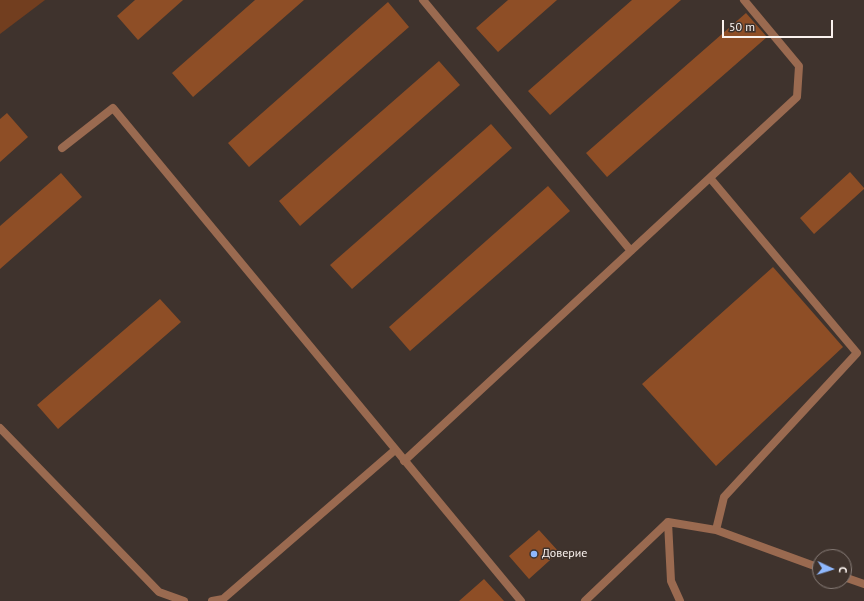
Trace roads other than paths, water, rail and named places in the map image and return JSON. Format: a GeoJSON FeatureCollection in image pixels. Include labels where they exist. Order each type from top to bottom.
{"type":"FeatureCollection","features":[{"type":"Feature","properties":{"kind":"lane"},"geometry":{"type":"LineString","coordinates":[[422,0],[631,251]]}},
{"type":"Feature","properties":{"kind":"lane"},"geometry":{"type":"LineString","coordinates":[[404,461],[797,97],[799,66],[744,0]]}},
{"type":"Feature","properties":{"kind":"lane"},"geometry":{"type":"LineString","coordinates":[[62,148],[113,108],[521,601]]}},
{"type":"Feature","properties":{"kind":"lane"},"geometry":{"type":"LineString","coordinates":[[710,178],[857,353],[724,497],[716,530]]}},
{"type":"Feature","properties":{"kind":"lane"},"geometry":{"type":"LineString","coordinates":[[0,428],[159,592],[184,601]]}},
{"type":"Feature","properties":{"kind":"lane"},"geometry":{"type":"LineString","coordinates":[[212,601],[223,599],[395,450]]}},
{"type":"Feature","properties":{"kind":"lane"},"geometry":{"type":"LineString","coordinates":[[668,522],[716,530],[812,565]]}},
{"type":"Feature","properties":{"kind":"lane"},"geometry":{"type":"LineString","coordinates":[[585,601],[668,522]]}},
{"type":"Feature","properties":{"kind":"lane"},"geometry":{"type":"LineString","coordinates":[[668,522],[671,581],[680,601]]}},
{"type":"Feature","properties":{"kind":"lane"},"geometry":{"type":"LineString","coordinates":[[852,579],[864,584]]}},
{"type":"Feature","properties":{"kind":"place","name":"Доверие"},"geometry":{"type":"Point","coordinates":[534,554]}}]}
